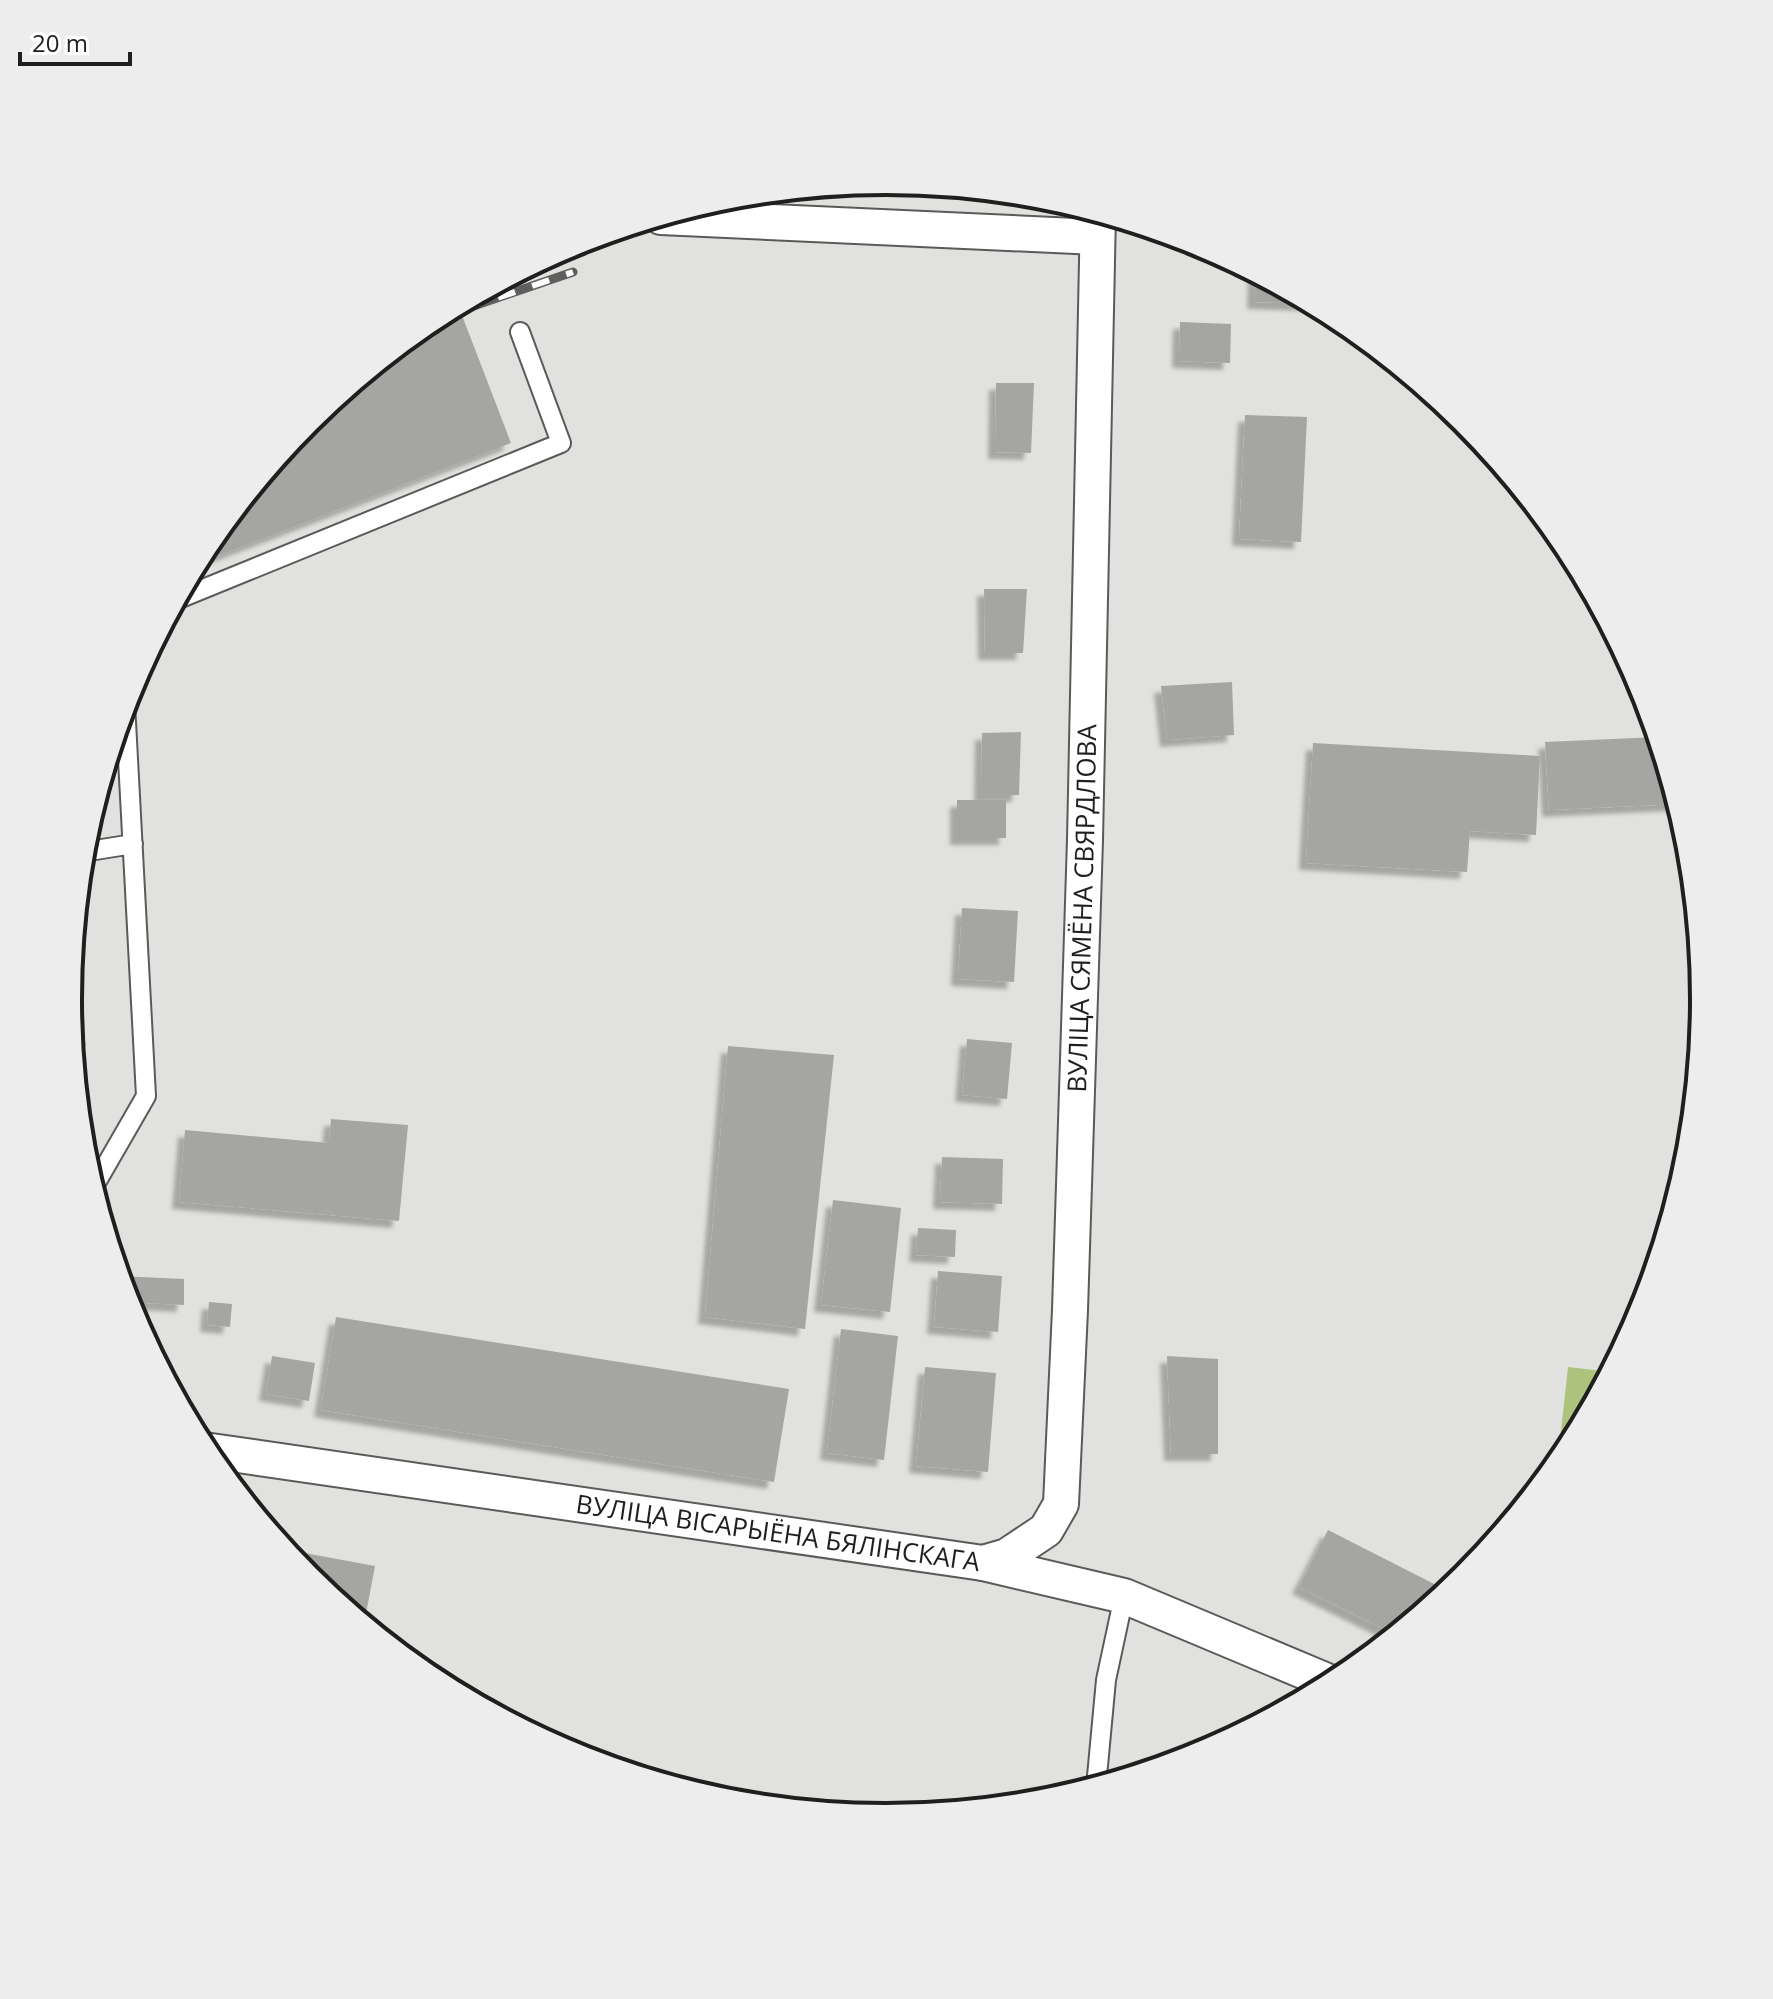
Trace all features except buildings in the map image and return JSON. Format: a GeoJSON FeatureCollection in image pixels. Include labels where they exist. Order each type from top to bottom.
{"type":"FeatureCollection","features":[{"type":"Feature","properties":{"kind":"street"},"geometry":{"type":"LineString","coordinates":[[697,218],[1098,225]]}},
{"type":"Feature","properties":{"kind":"street","name":"ВУЛІЦА СЯМЁНА СВЯРДЛОВА"},"geometry":{"type":"LineString","coordinates":[[983,1563],[1007,1556],[1046,1530],[1061,1504],[1084,856],[1098,225]]}},
{"type":"Feature","properties":{"kind":"street","name":"ВУЛІЦА ВІСАРЫЁНА БЯЛІНСКАГА"},"geometry":{"type":"LineString","coordinates":[[223,1453],[983,1563],[1124,1596],[1318,1677]]}},
{"type":"Feature","properties":{"kind":"lane"},"geometry":{"type":"LineString","coordinates":[[192,593],[561,443],[520,332]]}},
{"type":"Feature","properties":{"kind":"lane"},"geometry":{"type":"LineString","coordinates":[[101,1174],[146,1096],[127,736]]}},
{"type":"Feature","properties":{"kind":"lane"},"geometry":{"type":"LineString","coordinates":[[96,850],[133,844]]}},
{"type":"Feature","properties":{"kind":"lane"},"geometry":{"type":"LineString","coordinates":[[1097,1776],[1106,1680],[1124,1596]]}},
{"type":"Feature","properties":{"kind":"green space"},"geometry":{"type":"Polygon","coordinates":[[[1568,1367],[1600,1371],[1583,1402],[1560,1438],[1568,1367]]]}},
{"type":"Feature","properties":{"kind":"railway"},"geometry":{"type":"LineString","coordinates":[[487,302],[573,272]]}}]}
